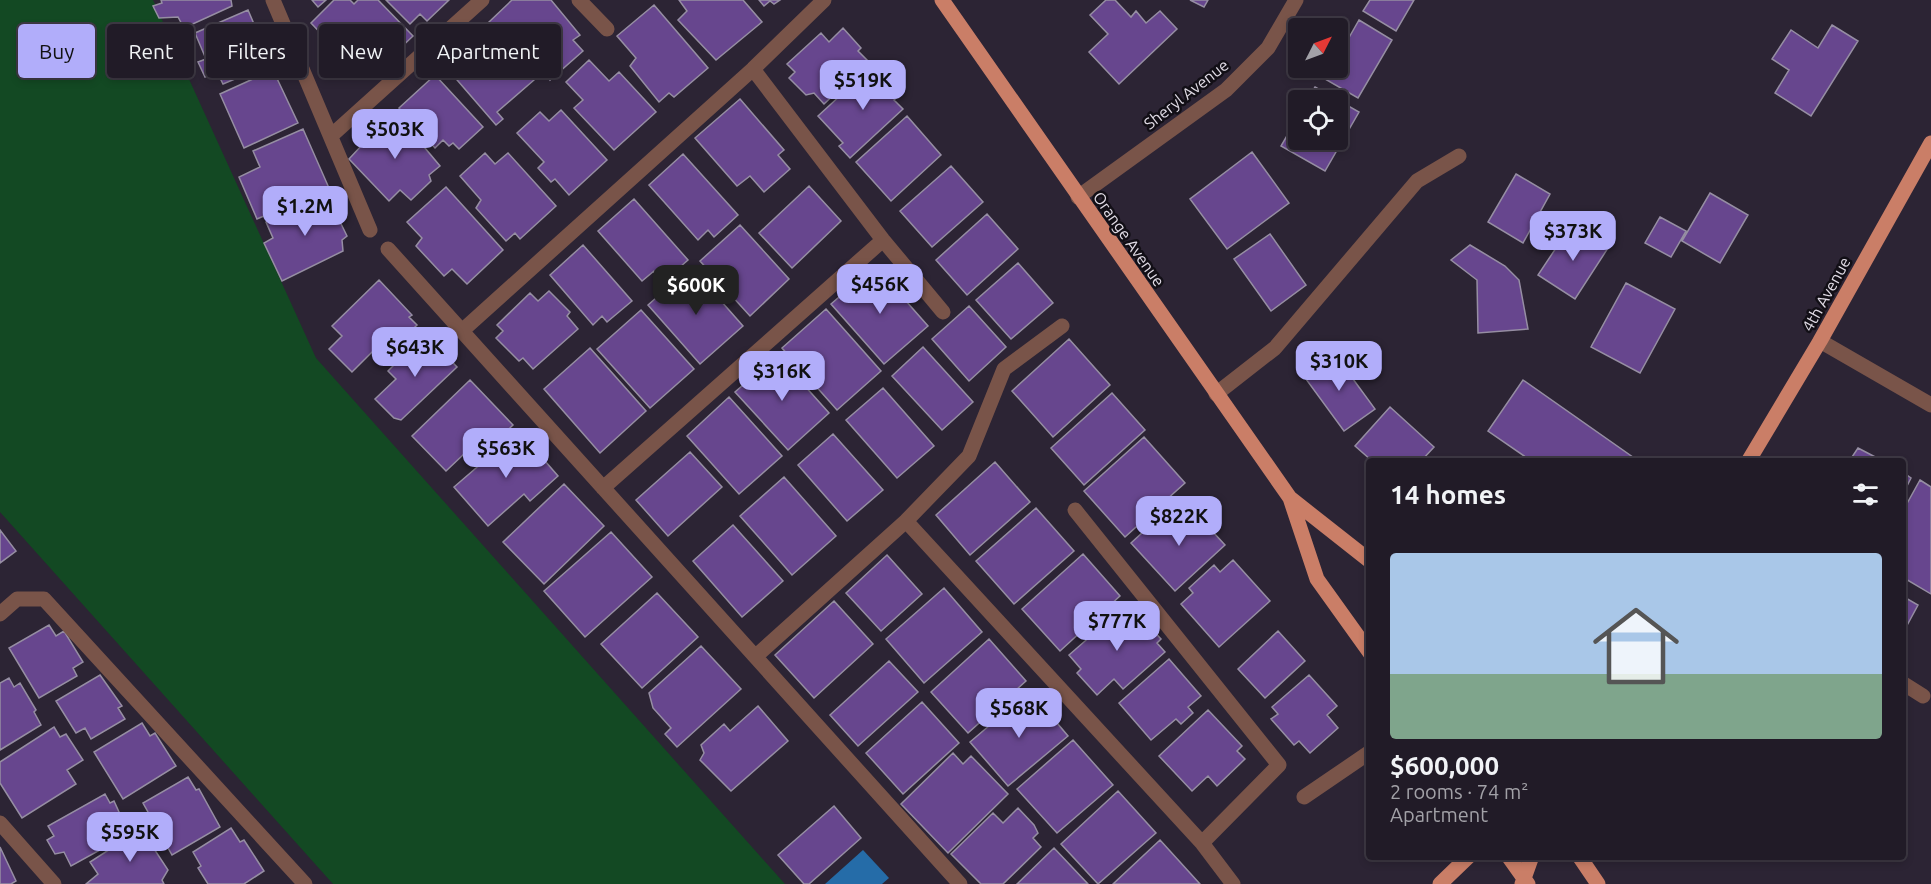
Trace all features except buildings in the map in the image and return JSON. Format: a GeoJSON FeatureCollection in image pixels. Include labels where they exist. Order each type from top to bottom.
{"type":"FeatureCollection","features":[{"type":"Feature","properties":{"kind":"main road","name":"Orange Avenue"},"geometry":{"type":"LineString","coordinates":[[942,0],[1290,498],[1366,558]]}},
{"type":"Feature","properties":{"kind":"main road","name":"4th Avenue"},"geometry":{"type":"LineString","coordinates":[[1750,458],[1820,341],[1931,143]]}},
{"type":"Feature","properties":{"kind":"main road","name":"Orange Avenue"},"geometry":{"type":"LineString","coordinates":[[1290,498],[1317,579],[1366,647]]}},
{"type":"Feature","properties":{"kind":"main road"},"geometry":{"type":"LineString","coordinates":[[1440,884],[1465,860]]}},
{"type":"Feature","properties":{"kind":"main road"},"geometry":{"type":"LineString","coordinates":[[1511,860],[1525,883]]}},
{"type":"Feature","properties":{"kind":"main road"},"geometry":{"type":"LineString","coordinates":[[1525,883],[1531,860]]}},
{"type":"Feature","properties":{"kind":"main road"},"geometry":{"type":"LineString","coordinates":[[1582,860],[1598,884]]}},
{"type":"Feature","properties":{"kind":"street"},"geometry":{"type":"LineString","coordinates":[[273,0],[332,135],[370,230]]}},
{"type":"Feature","properties":{"kind":"street"},"geometry":{"type":"LineString","coordinates":[[332,135],[482,0]]}},
{"type":"Feature","properties":{"kind":"street"},"geometry":{"type":"LineString","coordinates":[[579,0],[607,29]]}},
{"type":"Feature","properties":{"kind":"street"},"geometry":{"type":"LineString","coordinates":[[463,330],[753,69],[824,0]]}},
{"type":"Feature","properties":{"kind":"street","name":"Sheryl Avenue"},"geometry":{"type":"LineString","coordinates":[[1078,197],[1226,90],[1268,48],[1296,0]]}},
{"type":"Feature","properties":{"kind":"street"},"geometry":{"type":"LineString","coordinates":[[753,69],[883,240],[943,312]]}},
{"type":"Feature","properties":{"kind":"street"},"geometry":{"type":"LineString","coordinates":[[1216,394],[1275,348],[1417,180],[1459,156]]}},
{"type":"Feature","properties":{"kind":"street"},"geometry":{"type":"LineString","coordinates":[[603,488],[883,240]]}},
{"type":"Feature","properties":{"kind":"street"},"geometry":{"type":"LineString","coordinates":[[388,249],[960,884]]}},
{"type":"Feature","properties":{"kind":"street"},"geometry":{"type":"LineString","coordinates":[[756,656],[906,520],[969,456],[1004,369],[1062,326]]}},
{"type":"Feature","properties":{"kind":"street"},"geometry":{"type":"LineString","coordinates":[[1820,341],[1931,405]]}},
{"type":"Feature","properties":{"kind":"street"},"geometry":{"type":"LineString","coordinates":[[1075,510],[1279,765],[1202,843]]}},
{"type":"Feature","properties":{"kind":"street"},"geometry":{"type":"LineString","coordinates":[[906,520],[1202,843],[1233,884]]}},
{"type":"Feature","properties":{"kind":"street"},"geometry":{"type":"LineString","coordinates":[[0,614],[16,599],[44,599],[305,884]]}},
{"type":"Feature","properties":{"kind":"street"},"geometry":{"type":"LineString","coordinates":[[1906,685],[1923,696]]}},
{"type":"Feature","properties":{"kind":"street"},"geometry":{"type":"LineString","coordinates":[[1304,797],[1366,755]]}},
{"type":"Feature","properties":{"kind":"street"},"geometry":{"type":"LineString","coordinates":[[0,823],[54,884]]}},
{"type":"Feature","properties":{"kind":"green space"},"geometry":{"type":"Polygon","coordinates":[[[0,0],[153,0],[164,24],[107,24],[107,78],[189,78],[316,358],[785,884],[333,884],[0,512],[0,0]]]}},
{"type":"Feature","properties":{"kind":"water"},"geometry":{"type":"Polygon","coordinates":[[[863,850],[889,878],[882,884],[825,884],[863,850]]]}}]}
